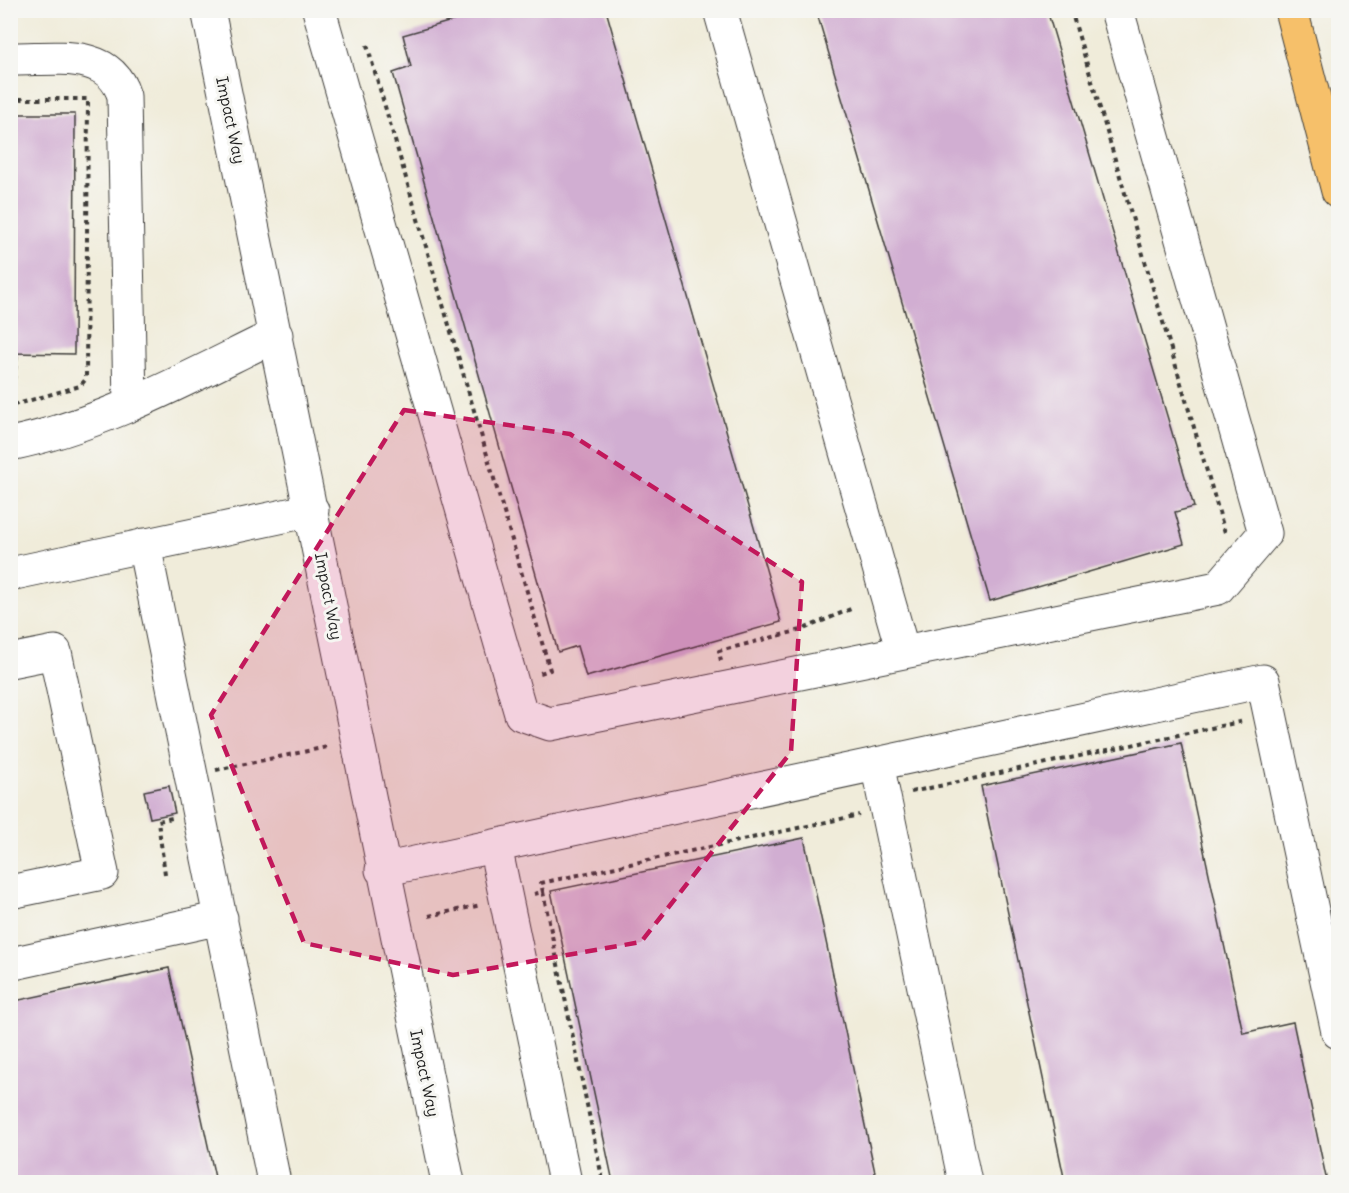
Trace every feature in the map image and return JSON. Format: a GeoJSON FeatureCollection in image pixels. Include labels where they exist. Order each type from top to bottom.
{"type":"FeatureCollection","features":[{"type":"Feature","properties":{"kind":"highway"},"geometry":{"type":"LineString","coordinates":[[1291,10],[1338,191]]}},
{"type":"Feature","properties":{"kind":"street","name":"Impact Way"},"geometry":{"type":"LineString","coordinates":[[208,10],[312,510],[382,870],[448,1182]]}},
{"type":"Feature","properties":{"kind":"street"},"geometry":{"type":"LineString","coordinates":[[319,10],[521,714],[550,724],[1218,588],[1265,533],[1117,10]]}},
{"type":"Feature","properties":{"kind":"street"},"geometry":{"type":"LineString","coordinates":[[720,10],[903,652]]}},
{"type":"Feature","properties":{"kind":"street"},"geometry":{"type":"LineString","coordinates":[[10,59],[87,60],[110,70],[119,81],[124,96],[130,404]]}},
{"type":"Feature","properties":{"kind":"street"},"geometry":{"type":"LineString","coordinates":[[10,444],[47,436],[130,404],[276,335]]}},
{"type":"Feature","properties":{"kind":"street"},"geometry":{"type":"LineString","coordinates":[[10,574],[312,510]]}},
{"type":"Feature","properties":{"kind":"street"},"geometry":{"type":"LineString","coordinates":[[144,545],[274,1182]]}},
{"type":"Feature","properties":{"kind":"street"},"geometry":{"type":"LineString","coordinates":[[10,661],[55,652],[102,873],[10,892]]}},
{"type":"Feature","properties":{"kind":"street"},"geometry":{"type":"LineString","coordinates":[[382,870],[1263,681],[1338,1032]]}},
{"type":"Feature","properties":{"kind":"street"},"geometry":{"type":"LineString","coordinates":[[877,764],[965,1182]]}},
{"type":"Feature","properties":{"kind":"street"},"geometry":{"type":"LineString","coordinates":[[495,846],[565,1182]]}},
{"type":"Feature","properties":{"kind":"street"},"geometry":{"type":"LineString","coordinates":[[10,964],[221,918]]}},
{"type":"Feature","properties":{"kind":"path"},"geometry":{"type":"LineString","coordinates":[[1071,10],[1226,537]]}},
{"type":"Feature","properties":{"kind":"path"},"geometry":{"type":"LineString","coordinates":[[367,45],[550,670],[535,674],[537,681]]}},
{"type":"Feature","properties":{"kind":"path"},"geometry":{"type":"LineString","coordinates":[[10,99],[88,99],[86,379],[80,386],[11,406],[17,353]]}},
{"type":"Feature","properties":{"kind":"path"},"geometry":{"type":"LineString","coordinates":[[723,669],[719,651],[801,630],[854,608]]}},
{"type":"Feature","properties":{"kind":"path"},"geometry":{"type":"LineString","coordinates":[[904,794],[1251,720]]}},
{"type":"Feature","properties":{"kind":"path"},"geometry":{"type":"LineString","coordinates":[[207,772],[327,747]]}},
{"type":"Feature","properties":{"kind":"path"},"geometry":{"type":"LineString","coordinates":[[603,1182],[541,883],[869,813]]}},
{"type":"Feature","properties":{"kind":"path"},"geometry":{"type":"LineString","coordinates":[[165,874],[158,821],[179,816]]}},
{"type":"Feature","properties":{"kind":"path"},"geometry":{"type":"LineString","coordinates":[[532,894],[543,892]]}},
{"type":"Feature","properties":{"kind":"path"},"geometry":{"type":"LineString","coordinates":[[429,916],[486,904]]}},
{"type":"Feature","properties":{"kind":"highlighted area"},"geometry":{"type":"Polygon","coordinates":[[[404,410],[570,434],[802,582],[791,752],[641,942],[453,975],[304,943],[211,715],[404,410]]]}},
{"type":"Feature","properties":{"kind":"building"},"geometry":{"type":"Polygon","coordinates":[[[490,10],[606,10],[781,622],[586,677],[577,646],[558,652],[393,73],[411,67],[403,35],[490,10]]]}},
{"type":"Feature","properties":{"kind":"building"},"geometry":{"type":"Polygon","coordinates":[[[816,10],[1047,10],[1194,507],[1175,512],[1184,544],[990,601],[816,10]]]}},
{"type":"Feature","properties":{"kind":"building"},"geometry":{"type":"Polygon","coordinates":[[[10,114],[75,114],[74,354],[10,353],[10,114]]]}},
{"type":"Feature","properties":{"kind":"building"},"geometry":{"type":"Polygon","coordinates":[[[1181,743],[1243,1033],[1293,1022],[1327,1182],[1065,1182],[981,786],[1181,743]]]}},
{"type":"Feature","properties":{"kind":"building"},"geometry":{"type":"Polygon","coordinates":[[[169,786],[175,813],[150,818],[144,791],[169,786]]]}},
{"type":"Feature","properties":{"kind":"building"},"geometry":{"type":"Polygon","coordinates":[[[804,838],[877,1182],[613,1182],[551,891],[804,838]]]}},
{"type":"Feature","properties":{"kind":"building"},"geometry":{"type":"Polygon","coordinates":[[[169,968],[216,1182],[10,1182],[10,1002],[169,968]]]}}]}
